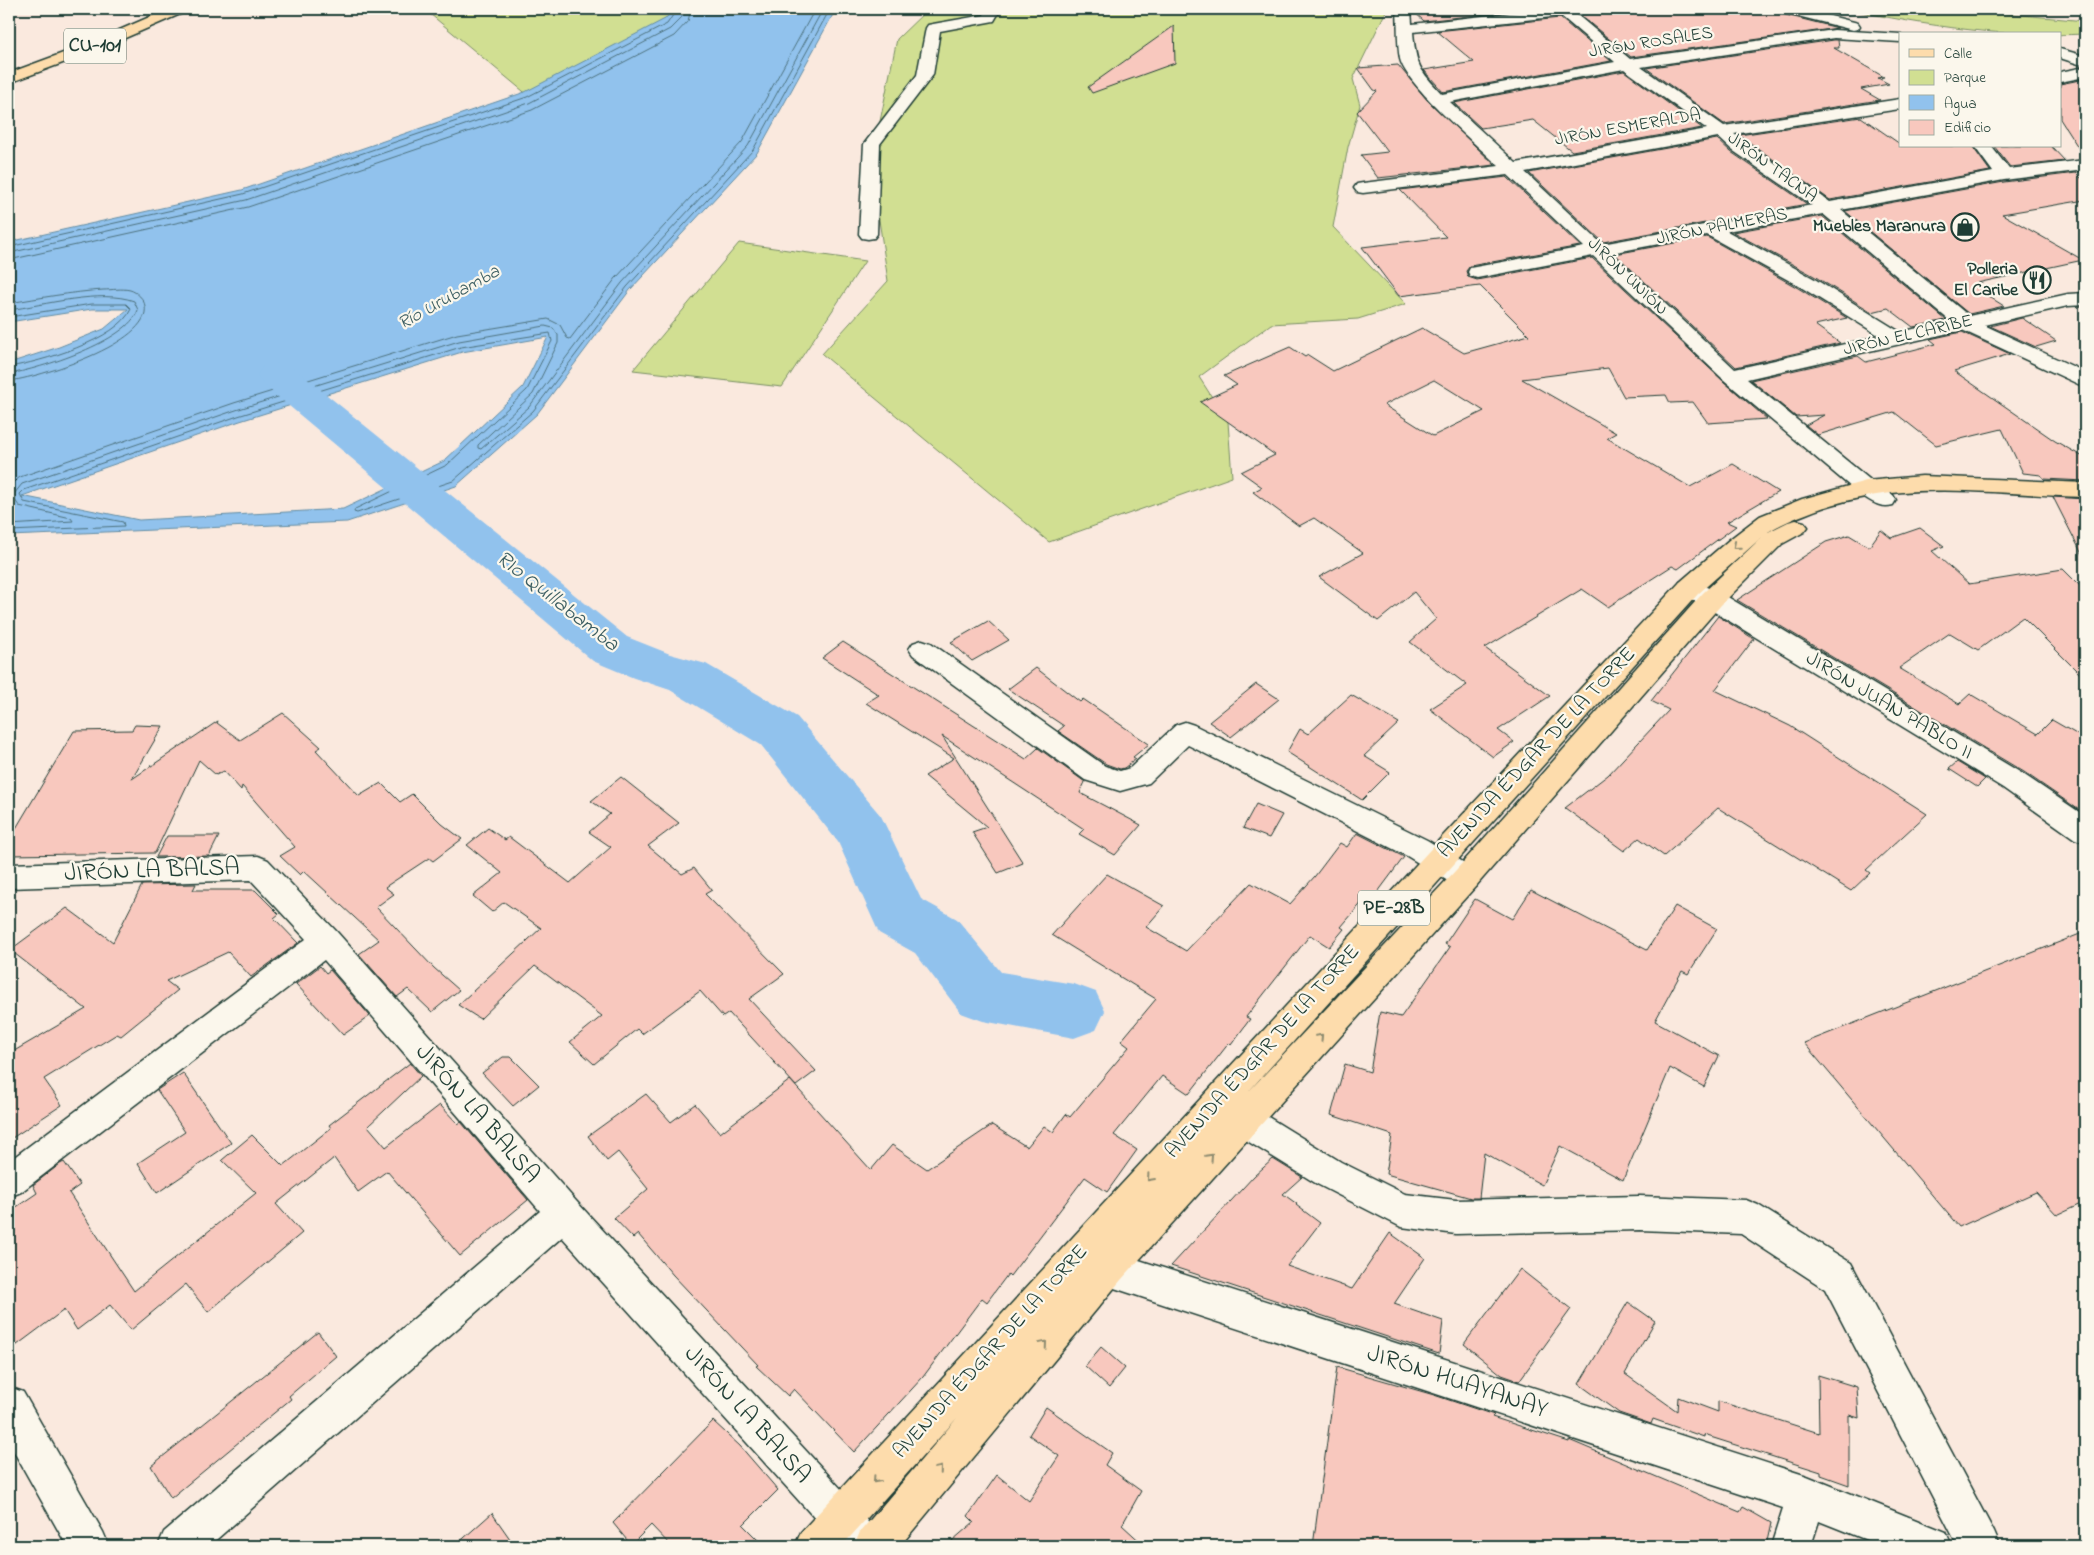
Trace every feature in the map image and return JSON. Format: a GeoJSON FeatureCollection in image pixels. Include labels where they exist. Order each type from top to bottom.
{"type":"FeatureCollection","features":[{"type":"Feature","properties":{"kind":"main road","name":"CU-101"},"geometry":{"type":"LineString","coordinates":[[9,78],[90,48],[180,9]]}},
{"type":"Feature","properties":{"kind":"main road","name":"AVENIDA ÉDGAR DE LA TORRE"},"geometry":{"type":"LineString","coordinates":[[815,1546],[1438,860],[1701,594],[1774,539],[1806,522],[1842,510],[1875,494],[1922,483],[2085,490]]}},
{"type":"Feature","properties":{"kind":"main road","name":"AVENIDA ÉDGAR DE LA TORRE"},"geometry":{"type":"LineString","coordinates":[[1875,494],[2010,498],[2085,505]]}},
{"type":"Feature","properties":{"kind":"main road","name":"AVENIDA ÉDGAR DE LA TORRE"},"geometry":{"type":"LineString","coordinates":[[874,1546],[1108,1268],[1466,878],[1701,594]]}},
{"type":"Feature","properties":{"kind":"street"},"geometry":{"type":"LineString","coordinates":[[868,234],[872,144],[925,75],[933,28],[989,18],[994,9]]}},
{"type":"Feature","properties":{"kind":"street","name":"JIRÓN UNIÓN"},"geometry":{"type":"LineString","coordinates":[[1404,9],[1408,60],[1420,80],[1438,99],[1731,376],[1875,494]]}},
{"type":"Feature","properties":{"kind":"street"},"geometry":{"type":"LineString","coordinates":[[1405,29],[1583,9]]}},
{"type":"Feature","properties":{"kind":"street"},"geometry":{"type":"LineString","coordinates":[[1787,9],[1898,41]]}},
{"type":"Feature","properties":{"kind":"street","name":"JIRÓN TACNA"},"geometry":{"type":"LineString","coordinates":[[1564,11],[1627,64],[1721,131],[1738,146],[1826,207],[1966,324],[2085,380]]}},
{"type":"Feature","properties":{"kind":"street","name":"JIRÓN ROSALES"},"geometry":{"type":"LineString","coordinates":[[1438,99],[1627,64],[1834,34],[1898,41]]}},
{"type":"Feature","properties":{"kind":"street"},"geometry":{"type":"LineString","coordinates":[[2062,54],[2085,61]]}},
{"type":"Feature","properties":{"kind":"street"},"geometry":{"type":"LineString","coordinates":[[2062,77],[2085,72]]}},
{"type":"Feature","properties":{"kind":"street","name":"JIRÓN ESMERALDA"},"geometry":{"type":"LineString","coordinates":[[1363,188],[1513,169],[1721,131],[1899,104]]}},
{"type":"Feature","properties":{"kind":"street"},"geometry":{"type":"LineString","coordinates":[[1984,148],[2004,175]]}},
{"type":"Feature","properties":{"kind":"street","name":"JIRÓN PALMERAS"},"geometry":{"type":"LineString","coordinates":[[1477,272],[2004,175],[2085,165]]}},
{"type":"Feature","properties":{"kind":"street"},"geometry":{"type":"LineString","coordinates":[[1709,229],[1790,272],[1898,339]]}},
{"type":"Feature","properties":{"kind":"street","name":"JIRÓN EL CARIBE"},"geometry":{"type":"LineString","coordinates":[[1731,376],[2068,300],[2085,299]]}},
{"type":"Feature","properties":{"kind":"street","name":"JIRÓN JUAN PABLO II"},"geometry":{"type":"LineString","coordinates":[[1701,594],[2013,781],[2085,831]]}},
{"type":"Feature","properties":{"kind":"street"},"geometry":{"type":"LineString","coordinates":[[922,649],[1096,773],[1120,781],[1138,776],[1185,732],[1438,860],[1466,878]]}},
{"type":"Feature","properties":{"kind":"street","name":"JIRÓN LA BALSA"},"geometry":{"type":"LineString","coordinates":[[9,876],[258,868],[326,941],[564,1213],[841,1518],[861,1546]]}},
{"type":"Feature","properties":{"kind":"street"},"geometry":{"type":"LineString","coordinates":[[9,1181],[326,941]]}},
{"type":"Feature","properties":{"kind":"street"},"geometry":{"type":"LineString","coordinates":[[1244,1120],[1330,1173],[1401,1210],[1456,1217],[1640,1213],[1746,1217],[1838,1276],[1980,1546]]}},
{"type":"Feature","properties":{"kind":"street"},"geometry":{"type":"LineString","coordinates":[[178,1546],[564,1213]]}},
{"type":"Feature","properties":{"kind":"street","name":"JIRÓN HUAYANAY"},"geometry":{"type":"LineString","coordinates":[[1108,1268],[1807,1496],[1932,1546]]}},
{"type":"Feature","properties":{"kind":"street"},"geometry":{"type":"LineString","coordinates":[[9,1406],[89,1546]]}},
{"type":"Feature","properties":{"kind":"street"},"geometry":{"type":"LineString","coordinates":[[1791,1546],[1807,1496]]}},
{"type":"Feature","properties":{"kind":"green space"},"geometry":{"type":"Polygon","coordinates":[[[424,9],[674,9],[570,130],[424,9]]]}},
{"type":"Feature","properties":{"kind":"green space"},"geometry":{"type":"Polygon","coordinates":[[[928,9],[1207,9],[1209,12],[1214,9],[1387,9],[1353,79],[1360,105],[1348,147],[1333,227],[1406,304],[1358,319],[1271,324],[1199,377],[1228,422],[1232,477],[1049,542],[822,354],[888,281],[871,165],[897,39],[928,9]]]}},
{"type":"Feature","properties":{"kind":"green space"},"geometry":{"type":"Polygon","coordinates":[[[1847,9],[1958,9],[2085,21],[2085,34],[1996,32],[1906,21],[1847,9]]]}},
{"type":"Feature","properties":{"kind":"green space"},"geometry":{"type":"Polygon","coordinates":[[[739,243],[865,261],[782,387],[633,370],[739,243]]]}},
{"type":"Feature","properties":{"kind":"water","name":"Río Urubamba"},"geometry":{"type":"Polygon","coordinates":[[[674,9],[836,9],[757,153],[630,290],[537,414],[456,486],[347,522],[9,536],[9,363],[59,347],[104,329],[128,309],[92,309],[9,322],[9,242],[242,190],[525,92],[665,19],[674,9]],[[548,337],[462,352],[240,421],[22,496],[139,520],[343,509],[444,461],[523,387],[548,337]]]}},
{"type":"Feature","properties":{"kind":"building"},"geometry":{"type":"Polygon","coordinates":[[[1413,9],[1531,9],[1424,21],[1413,9]]]}},
{"type":"Feature","properties":{"kind":"building"},"geometry":{"type":"Polygon","coordinates":[[[1591,9],[1778,9],[1782,14],[1838,28],[1631,57],[1580,15],[1587,14],[1591,9]]]}},
{"type":"Feature","properties":{"kind":"building"},"geometry":{"type":"Polygon","coordinates":[[[1560,18],[1611,61],[1443,92],[1424,70],[1474,62],[1437,31],[1560,18]]]}},
{"type":"Feature","properties":{"kind":"building"},"geometry":{"type":"Polygon","coordinates":[[[1174,26],[1175,63],[1092,93],[1088,87],[1174,26]]]}},
{"type":"Feature","properties":{"kind":"building"},"geometry":{"type":"Polygon","coordinates":[[[1838,40],[1839,48],[1834,48],[1884,77],[1878,78],[1889,84],[1861,89],[1880,100],[1724,124],[1646,68],[1838,40]]]}},
{"type":"Feature","properties":{"kind":"building"},"geometry":{"type":"Polygon","coordinates":[[[1398,65],[1427,100],[1495,165],[1378,178],[1361,155],[1388,152],[1357,112],[1377,91],[1374,90],[1358,68],[1398,65]]]}},
{"type":"Feature","properties":{"kind":"building"},"geometry":{"type":"Polygon","coordinates":[[[1624,71],[1702,128],[1572,151],[1533,120],[1481,128],[1454,103],[1624,71]]]}},
{"type":"Feature","properties":{"kind":"building"},"geometry":{"type":"Polygon","coordinates":[[[2085,79],[2085,158],[2062,122],[2062,84],[2085,79]]]}},
{"type":"Feature","properties":{"kind":"building"},"geometry":{"type":"Polygon","coordinates":[[[1861,117],[1899,143],[1899,148],[1973,148],[1990,171],[1830,200],[1739,135],[1861,117]]]}},
{"type":"Feature","properties":{"kind":"building"},"geometry":{"type":"Polygon","coordinates":[[[1717,139],[1731,152],[1807,204],[1603,242],[1529,173],[1717,139]]]}},
{"type":"Feature","properties":{"kind":"building"},"geometry":{"type":"Polygon","coordinates":[[[1996,148],[2053,148],[2065,161],[2010,167],[1996,148]]]}},
{"type":"Feature","properties":{"kind":"building"},"geometry":{"type":"Polygon","coordinates":[[[2076,173],[2085,182],[2085,200],[2002,214],[2083,260],[1977,283],[1987,289],[1980,291],[2004,306],[1969,314],[1845,211],[2004,182],[2076,173]]]}},
{"type":"Feature","properties":{"kind":"building"},"geometry":{"type":"Polygon","coordinates":[[[1507,177],[1580,246],[1470,266],[1466,271],[1468,277],[1477,280],[1592,258],[1723,381],[1767,419],[1708,423],[1693,402],[1670,403],[1666,395],[1624,397],[1608,368],[1522,379],[1616,433],[1607,438],[1690,487],[1733,464],[1778,492],[1727,522],[1736,526],[1678,569],[1672,566],[1608,607],[1582,589],[1485,648],[1550,696],[1498,730],[1514,742],[1493,757],[1430,709],[1467,685],[1410,642],[1436,619],[1414,592],[1378,621],[1319,577],[1363,553],[1314,518],[1299,526],[1253,492],[1262,487],[1241,472],[1275,455],[1200,402],[1237,385],[1224,376],[1290,347],[1305,357],[1308,355],[1333,371],[1422,328],[1464,353],[1529,335],[1480,286],[1399,296],[1362,247],[1446,237],[1400,190],[1507,177]],[[1434,380],[1384,405],[1433,436],[1484,411],[1434,380]]]}},
{"type":"Feature","properties":{"kind":"building"},"geometry":{"type":"Polygon","coordinates":[[[1822,216],[1946,320],[1913,327],[1888,308],[1872,312],[1814,276],[1733,232],[1822,216]]]}},
{"type":"Feature","properties":{"kind":"building"},"geometry":{"type":"Polygon","coordinates":[[[1707,237],[1847,318],[1815,325],[1840,343],[1736,367],[1615,254],[1707,237]]]}},
{"type":"Feature","properties":{"kind":"building"},"geometry":{"type":"Polygon","coordinates":[[[2022,318],[2056,341],[2036,347],[1990,326],[2022,318]]]}},
{"type":"Feature","properties":{"kind":"building"},"geometry":{"type":"Polygon","coordinates":[[[1962,332],[2010,354],[1954,371],[2055,441],[2085,458],[2085,481],[2044,479],[2041,475],[2023,473],[2002,429],[1936,445],[1894,412],[1818,435],[1806,425],[1824,415],[1796,417],[1751,380],[1858,356],[1866,362],[1936,344],[1930,339],[1962,332]]]}},
{"type":"Feature","properties":{"kind":"building"},"geometry":{"type":"Polygon","coordinates":[[[2053,497],[2085,499],[2085,560],[2053,497]]]}},
{"type":"Feature","properties":{"kind":"building"},"geometry":{"type":"Polygon","coordinates":[[[1920,528],[1944,546],[1932,551],[1969,584],[2063,569],[2085,591],[2085,679],[2023,617],[1978,650],[1950,633],[1899,668],[1959,704],[1970,694],[2038,734],[2052,720],[2085,739],[2085,814],[2024,772],[1737,600],[1826,542],[1849,535],[1869,547],[1881,530],[1891,538],[1920,528]]]}},
{"type":"Feature","properties":{"kind":"building"},"geometry":{"type":"Polygon","coordinates":[[[1718,616],[1754,639],[1715,690],[1790,726],[1927,814],[1866,870],[1870,873],[1851,891],[1718,808],[1664,856],[1639,838],[1624,851],[1565,808],[1608,775],[1669,710],[1651,701],[1718,616]]]}},
{"type":"Feature","properties":{"kind":"building"},"geometry":{"type":"Polygon","coordinates":[[[988,621],[1009,640],[972,661],[951,642],[988,621]]]}},
{"type":"Feature","properties":{"kind":"building"},"geometry":{"type":"Polygon","coordinates":[[[843,642],[1026,759],[1038,748],[1085,782],[1080,793],[1141,825],[1115,855],[1079,834],[1084,829],[942,736],[1023,863],[998,873],[972,832],[987,827],[925,776],[954,758],[866,703],[879,695],[822,658],[843,642]]]}},
{"type":"Feature","properties":{"kind":"building"},"geometry":{"type":"Polygon","coordinates":[[[1036,668],[1080,702],[1083,699],[1149,744],[1133,757],[1136,759],[1124,768],[1120,769],[1106,764],[1058,731],[1064,726],[1008,689],[1036,668]]]}},
{"type":"Feature","properties":{"kind":"building"},"geometry":{"type":"Polygon","coordinates":[[[1256,684],[1279,699],[1231,737],[1209,722],[1256,684]]]}},
{"type":"Feature","properties":{"kind":"building"},"geometry":{"type":"Polygon","coordinates":[[[1351,695],[1399,723],[1364,756],[1390,772],[1362,800],[1287,752],[1300,729],[1308,734],[1351,695]]]}},
{"type":"Feature","properties":{"kind":"building"},"geometry":{"type":"Polygon","coordinates":[[[283,713],[321,747],[316,750],[359,796],[381,783],[400,802],[412,794],[442,824],[462,839],[433,861],[429,858],[385,887],[394,894],[376,907],[434,968],[459,990],[432,1012],[408,989],[397,997],[359,954],[379,940],[304,871],[300,875],[280,856],[295,847],[242,786],[241,790],[224,771],[216,775],[199,760],[155,853],[9,855],[9,840],[74,731],[132,730],[135,725],[163,726],[132,779],[218,721],[217,723],[240,740],[283,713]]]}},
{"type":"Feature","properties":{"kind":"building"},"geometry":{"type":"Polygon","coordinates":[[[1957,762],[1985,779],[1977,787],[1949,769],[1957,762]]]}},
{"type":"Feature","properties":{"kind":"building"},"geometry":{"type":"Polygon","coordinates":[[[621,777],[679,823],[648,846],[682,874],[694,868],[712,890],[705,894],[784,974],[749,999],[816,1071],[796,1086],[729,1013],[723,1017],[700,991],[642,1034],[637,1029],[594,1064],[570,1042],[602,1016],[535,966],[480,1019],[458,1005],[541,928],[504,902],[492,912],[473,896],[502,873],[467,845],[488,828],[505,840],[509,837],[570,883],[611,847],[589,832],[610,814],[591,801],[621,777]]]}},
{"type":"Feature","properties":{"kind":"building"},"geometry":{"type":"Polygon","coordinates":[[[1256,804],[1282,815],[1269,838],[1243,828],[1256,804]]]}},
{"type":"Feature","properties":{"kind":"building"},"geometry":{"type":"Polygon","coordinates":[[[1357,833],[1404,857],[1375,896],[1370,893],[1341,927],[1344,929],[1329,947],[1310,935],[1246,1017],[1250,1019],[1231,1045],[1229,1043],[1189,1094],[1162,1076],[1114,1135],[1137,1150],[1107,1192],[1085,1177],[1010,1276],[1008,1274],[987,1302],[982,1298],[923,1377],[854,1452],[794,1389],[788,1396],[756,1366],[758,1365],[673,1275],[638,1234],[633,1238],[614,1218],[648,1189],[618,1152],[607,1161],[588,1136],[646,1094],[671,1122],[695,1104],[720,1133],[790,1080],[871,1170],[892,1145],[927,1169],[992,1125],[1027,1147],[1044,1126],[1053,1132],[1066,1114],[1070,1117],[1129,1047],[1121,1041],[1156,999],[1052,935],[1107,874],[1164,906],[1146,927],[1186,951],[1251,883],[1290,904],[1315,876],[1340,843],[1347,847],[1357,833]]]}},
{"type":"Feature","properties":{"kind":"building"},"geometry":{"type":"Polygon","coordinates":[[[167,836],[219,836],[209,856],[156,857],[167,836]]]}},
{"type":"Feature","properties":{"kind":"building"},"geometry":{"type":"Polygon","coordinates":[[[196,884],[193,890],[255,890],[279,914],[274,918],[298,943],[251,977],[228,952],[166,981],[178,990],[121,1036],[117,1034],[44,1079],[62,1105],[9,1140],[9,1054],[86,1009],[10,950],[67,908],[113,942],[142,885],[196,884]]]}},
{"type":"Feature","properties":{"kind":"building"},"geometry":{"type":"Polygon","coordinates":[[[1531,890],[1647,950],[1675,906],[1717,929],[1688,974],[1682,971],[1655,1021],[1719,1056],[1704,1087],[1670,1068],[1623,1180],[1560,1146],[1542,1185],[1484,1153],[1479,1198],[1471,1198],[1386,1174],[1392,1135],[1331,1115],[1345,1064],[1370,1072],[1380,1012],[1401,1017],[1450,947],[1445,944],[1475,899],[1512,919],[1531,890]]]}},
{"type":"Feature","properties":{"kind":"building"},"geometry":{"type":"Polygon","coordinates":[[[2085,932],[2085,1202],[2057,1215],[2036,1192],[1959,1227],[1804,1043],[2085,932]]]}},
{"type":"Feature","properties":{"kind":"building"},"geometry":{"type":"Polygon","coordinates":[[[320,966],[326,973],[330,970],[370,1016],[343,1035],[296,984],[320,966]]]}},
{"type":"Feature","properties":{"kind":"building"},"geometry":{"type":"Polygon","coordinates":[[[503,1057],[511,1057],[539,1085],[513,1106],[482,1073],[503,1057]]]}},
{"type":"Feature","properties":{"kind":"building"},"geometry":{"type":"Polygon","coordinates":[[[410,1063],[421,1076],[368,1126],[386,1147],[440,1105],[458,1124],[461,1122],[528,1200],[460,1256],[387,1171],[358,1192],[334,1158],[276,1204],[302,1233],[208,1312],[186,1284],[131,1330],[110,1305],[77,1330],[64,1310],[9,1351],[9,1212],[37,1193],[33,1185],[60,1164],[64,1162],[80,1185],[69,1193],[134,1291],[256,1193],[222,1160],[252,1135],[283,1166],[331,1128],[329,1125],[410,1063]]]}},
{"type":"Feature","properties":{"kind":"building"},"geometry":{"type":"Polygon","coordinates":[[[183,1073],[231,1143],[157,1193],[138,1163],[185,1132],[157,1090],[183,1073]]]}},
{"type":"Feature","properties":{"kind":"building"},"geometry":{"type":"Polygon","coordinates":[[[1273,1159],[1302,1177],[1283,1194],[1320,1223],[1287,1266],[1352,1289],[1390,1233],[1425,1258],[1394,1304],[1443,1321],[1439,1354],[1171,1266],[1254,1176],[1273,1159]]]}},
{"type":"Feature","properties":{"kind":"building"},"geometry":{"type":"Polygon","coordinates":[[[1520,1269],[1571,1309],[1519,1381],[1502,1375],[1464,1344],[1520,1269]]]}},
{"type":"Feature","properties":{"kind":"building"},"geometry":{"type":"Polygon","coordinates":[[[1628,1302],[1655,1321],[1625,1374],[1677,1411],[1678,1397],[1718,1412],[1718,1401],[1819,1433],[1818,1375],[1857,1387],[1859,1418],[1849,1415],[1849,1485],[1821,1475],[1821,1472],[1704,1435],[1704,1437],[1653,1419],[1651,1424],[1619,1413],[1579,1384],[1628,1302]]]}},
{"type":"Feature","properties":{"kind":"building"},"geometry":{"type":"Polygon","coordinates":[[[318,1332],[336,1356],[289,1396],[291,1399],[171,1498],[151,1466],[318,1332]]]}},
{"type":"Feature","properties":{"kind":"building"},"geometry":{"type":"Polygon","coordinates":[[[1101,1347],[1125,1368],[1109,1388],[1085,1366],[1101,1347]]]}},
{"type":"Feature","properties":{"kind":"building"},"geometry":{"type":"Polygon","coordinates":[[[1337,1367],[1434,1395],[1494,1415],[1492,1417],[1569,1442],[1569,1440],[1740,1512],[1743,1507],[1771,1523],[1766,1546],[1313,1546],[1337,1367]]]}},
{"type":"Feature","properties":{"kind":"building"},"geometry":{"type":"Polygon","coordinates":[[[1046,1407],[1112,1453],[1105,1465],[1141,1491],[1122,1525],[1145,1546],[946,1546],[974,1522],[968,1516],[997,1475],[1029,1501],[1059,1456],[1029,1435],[1046,1407]]]}},
{"type":"Feature","properties":{"kind":"building"},"geometry":{"type":"Polygon","coordinates":[[[713,1421],[740,1446],[778,1490],[743,1525],[764,1546],[671,1546],[651,1525],[631,1545],[613,1523],[713,1421]]]}},
{"type":"Feature","properties":{"kind":"building"},"geometry":{"type":"Polygon","coordinates":[[[492,1513],[515,1546],[455,1546],[492,1513]]]}},
{"type":"Feature","properties":{"kind":"waterway","name":"RIo Quillabamba"},"geometry":{"type":"LineString","coordinates":[[277,375],[610,649],[652,666],[688,677],[779,731],[861,831],[900,916],[936,936],[983,995],[1074,1011]]}},
{"type":"Feature","properties":{"kind":"place","name":"Muebles Maranura"},"geometry":{"type":"Point","coordinates":[1965,227]}},
{"type":"Feature","properties":{"kind":"place","name":"Polleria El Caribe"},"geometry":{"type":"Point","coordinates":[2037,280]}}]}
